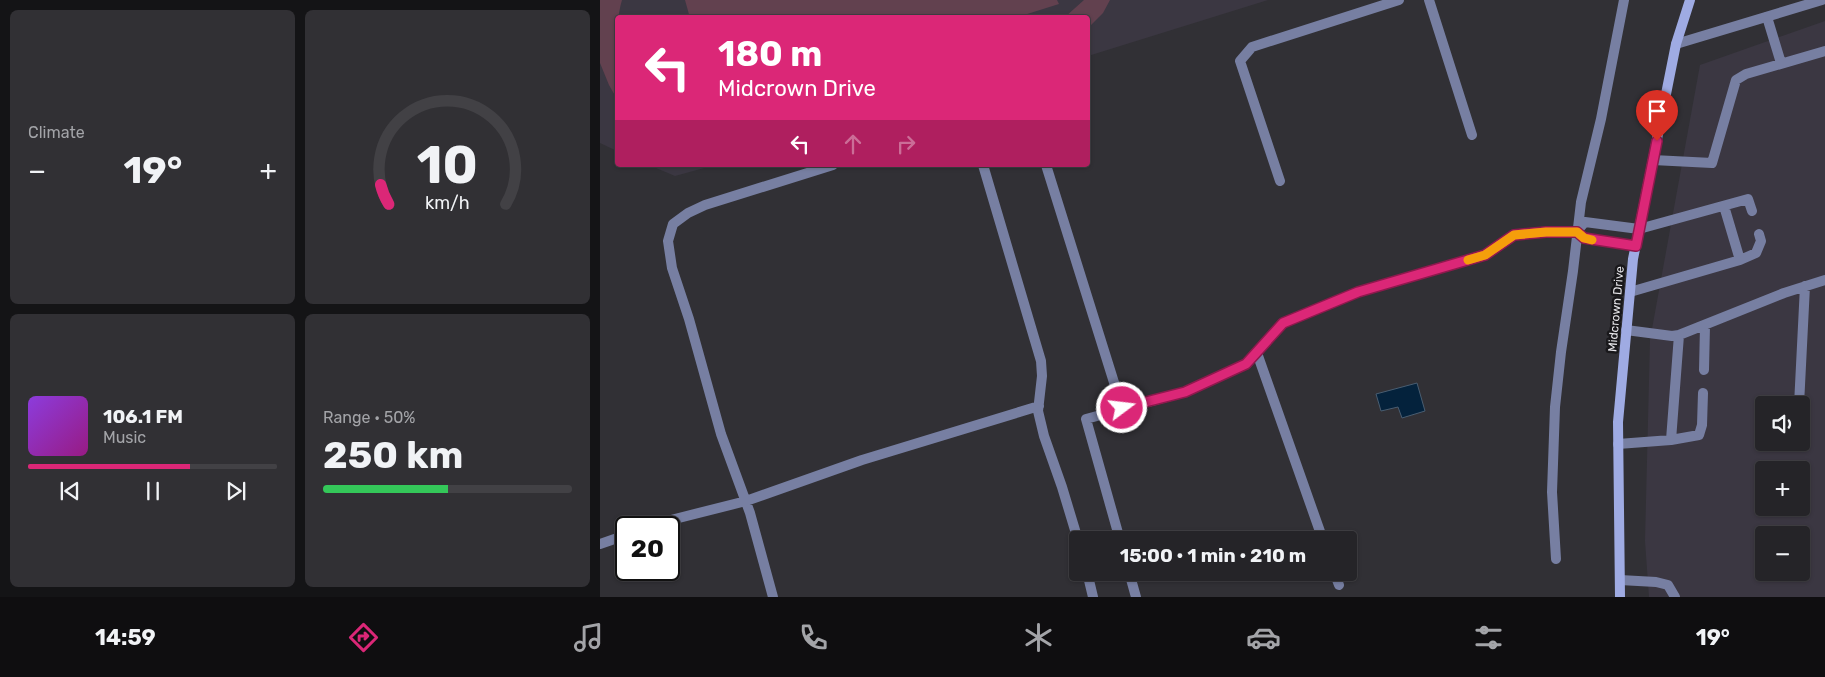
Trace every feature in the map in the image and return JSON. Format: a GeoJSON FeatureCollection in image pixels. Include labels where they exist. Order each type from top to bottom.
{"type":"FeatureCollection","features":[{"type":"Feature","properties":{"kind":"street"},"geometry":{"type":"LineString","coordinates":[[1280,181],[1240,61],[1252,47],[1399,0]]}},
{"type":"Feature","properties":{"kind":"street"},"geometry":{"type":"LineString","coordinates":[[1429,0],[1472,135]]}},
{"type":"Feature","properties":{"kind":"street"},"geometry":{"type":"LineString","coordinates":[[1556,559],[1552,492],[1555,407],[1561,352],[1581,202],[1601,119],[1624,0]]}},
{"type":"Feature","properties":{"kind":"street","name":"Midcrown Drive"},"geometry":{"type":"LineString","coordinates":[[1620,597],[1618,422],[1633,259],[1676,44],[1690,0]]}},
{"type":"Feature","properties":{"kind":"street"},"geometry":{"type":"LineString","coordinates":[[1676,44],[1822,0]]}},
{"type":"Feature","properties":{"kind":"street"},"geometry":{"type":"LineString","coordinates":[[1767,17],[1781,63]]}},
{"type":"Feature","properties":{"kind":"street"},"geometry":{"type":"LineString","coordinates":[[1653,160],[1712,163],[1736,80],[1746,74],[1825,51]]}},
{"type":"Feature","properties":{"kind":"street"},"geometry":{"type":"LineString","coordinates":[[774,597],[746,501],[721,434],[690,319],[672,268],[668,241],[673,224],[705,206],[827,167]]}},
{"type":"Feature","properties":{"kind":"street"},"geometry":{"type":"LineString","coordinates":[[984,167],[1041,361],[1042,376],[1038,411],[1044,436],[1075,531]]}},
{"type":"Feature","properties":{"kind":"street"},"geometry":{"type":"LineString","coordinates":[[1047,167],[1122,408]]}},
{"type":"Feature","properties":{"kind":"street"},"geometry":{"type":"LineString","coordinates":[[1577,232],[1585,222],[1639,229],[1748,198],[1752,211]]}},
{"type":"Feature","properties":{"kind":"street"},"geometry":{"type":"LineString","coordinates":[[1724,206],[1740,260]]}},
{"type":"Feature","properties":{"kind":"street"},"geometry":{"type":"LineString","coordinates":[[1117,531],[1086,418],[1185,392],[1246,364],[1283,323],[1358,292],[1485,255],[1514,235],[1577,232],[1584,238],[1636,246]]}},
{"type":"Feature","properties":{"kind":"street"},"geometry":{"type":"LineString","coordinates":[[1630,292],[1740,260],[1756,253],[1761,242],[1759,234]]}},
{"type":"Feature","properties":{"kind":"street"},"geometry":{"type":"LineString","coordinates":[[1626,330],[1672,336],[1679,335],[1784,293],[1825,280]]}},
{"type":"Feature","properties":{"kind":"street"},"geometry":{"type":"LineString","coordinates":[[1800,396],[1806,286]]}},
{"type":"Feature","properties":{"kind":"street"},"geometry":{"type":"LineString","coordinates":[[1704,370],[1705,326]]}},
{"type":"Feature","properties":{"kind":"street"},"geometry":{"type":"LineString","coordinates":[[1671,440],[1679,335]]}},
{"type":"Feature","properties":{"kind":"street"},"geometry":{"type":"LineString","coordinates":[[1257,352],[1320,531]]}},
{"type":"Feature","properties":{"kind":"street"},"geometry":{"type":"LineString","coordinates":[[1618,444],[1671,440],[1699,434],[1702,424],[1703,393]]}},
{"type":"Feature","properties":{"kind":"street"},"geometry":{"type":"LineString","coordinates":[[680,518],[746,501],[862,460],[1039,406]]}},
{"type":"Feature","properties":{"kind":"street"},"geometry":{"type":"LineString","coordinates":[[600,544],[615,539]]}},
{"type":"Feature","properties":{"kind":"street"},"geometry":{"type":"LineString","coordinates":[[1620,580],[1656,582],[1668,585],[1674,597]]}},
{"type":"Feature","properties":{"kind":"street"},"geometry":{"type":"LineString","coordinates":[[1089,581],[1093,597]]}},
{"type":"Feature","properties":{"kind":"street"},"geometry":{"type":"LineString","coordinates":[[1132,581],[1136,597]]}},
{"type":"Feature","properties":{"kind":"street"},"geometry":{"type":"LineString","coordinates":[[1337,581],[1339,585]]}},
{"type":"Feature","properties":{"kind":"shaded area"},"geometry":{"type":"Polygon","coordinates":[[[600,0],[1268,0],[1090,55],[1090,15],[615,15],[615,150],[600,143],[600,0]]]}},
{"type":"Feature","properties":{"kind":"shaded area"},"geometry":{"type":"Polygon","coordinates":[[[600,0],[622,0],[619,15],[615,15],[615,96],[600,63],[600,0]]]}},
{"type":"Feature","properties":{"kind":"shaded area"},"geometry":{"type":"Polygon","coordinates":[[[685,0],[1057,0],[1059,4],[1024,15],[689,15],[685,0]]]}},
{"type":"Feature","properties":{"kind":"shaded area"},"geometry":{"type":"Polygon","coordinates":[[[1084,0],[1110,0],[1103,13],[1090,26],[1090,15],[1067,15],[1084,0]]]}},
{"type":"Feature","properties":{"kind":"shaded area"},"geometry":{"type":"Polygon","coordinates":[[[1825,21],[1825,597],[1649,597],[1645,541],[1650,340],[1700,65],[1825,21]]]}},
{"type":"Feature","properties":{"kind":"shaded area"},"geometry":{"type":"Polygon","coordinates":[[[654,167],[708,167],[675,176],[654,167]]]}},
{"type":"Feature","properties":{"kind":"water"},"geometry":{"type":"Polygon","coordinates":[[[1417,383],[1425,411],[1402,418],[1398,407],[1381,411],[1376,394],[1417,383]]]}},
{"type":"Feature","properties":{"kind":"slow traffic"},"geometry":{"type":"LineString","coordinates":[[1468,260],[1485,255],[1514,235],[1577,232],[1584,238],[1592,240]]}},
{"type":"Feature","properties":{"kind":"route"},"geometry":{"type":"LineString","coordinates":[[1122,408],[1185,392],[1246,364],[1283,323],[1358,292],[1485,255],[1514,235],[1577,232],[1584,238],[1636,246],[1657,141]]}}]}
